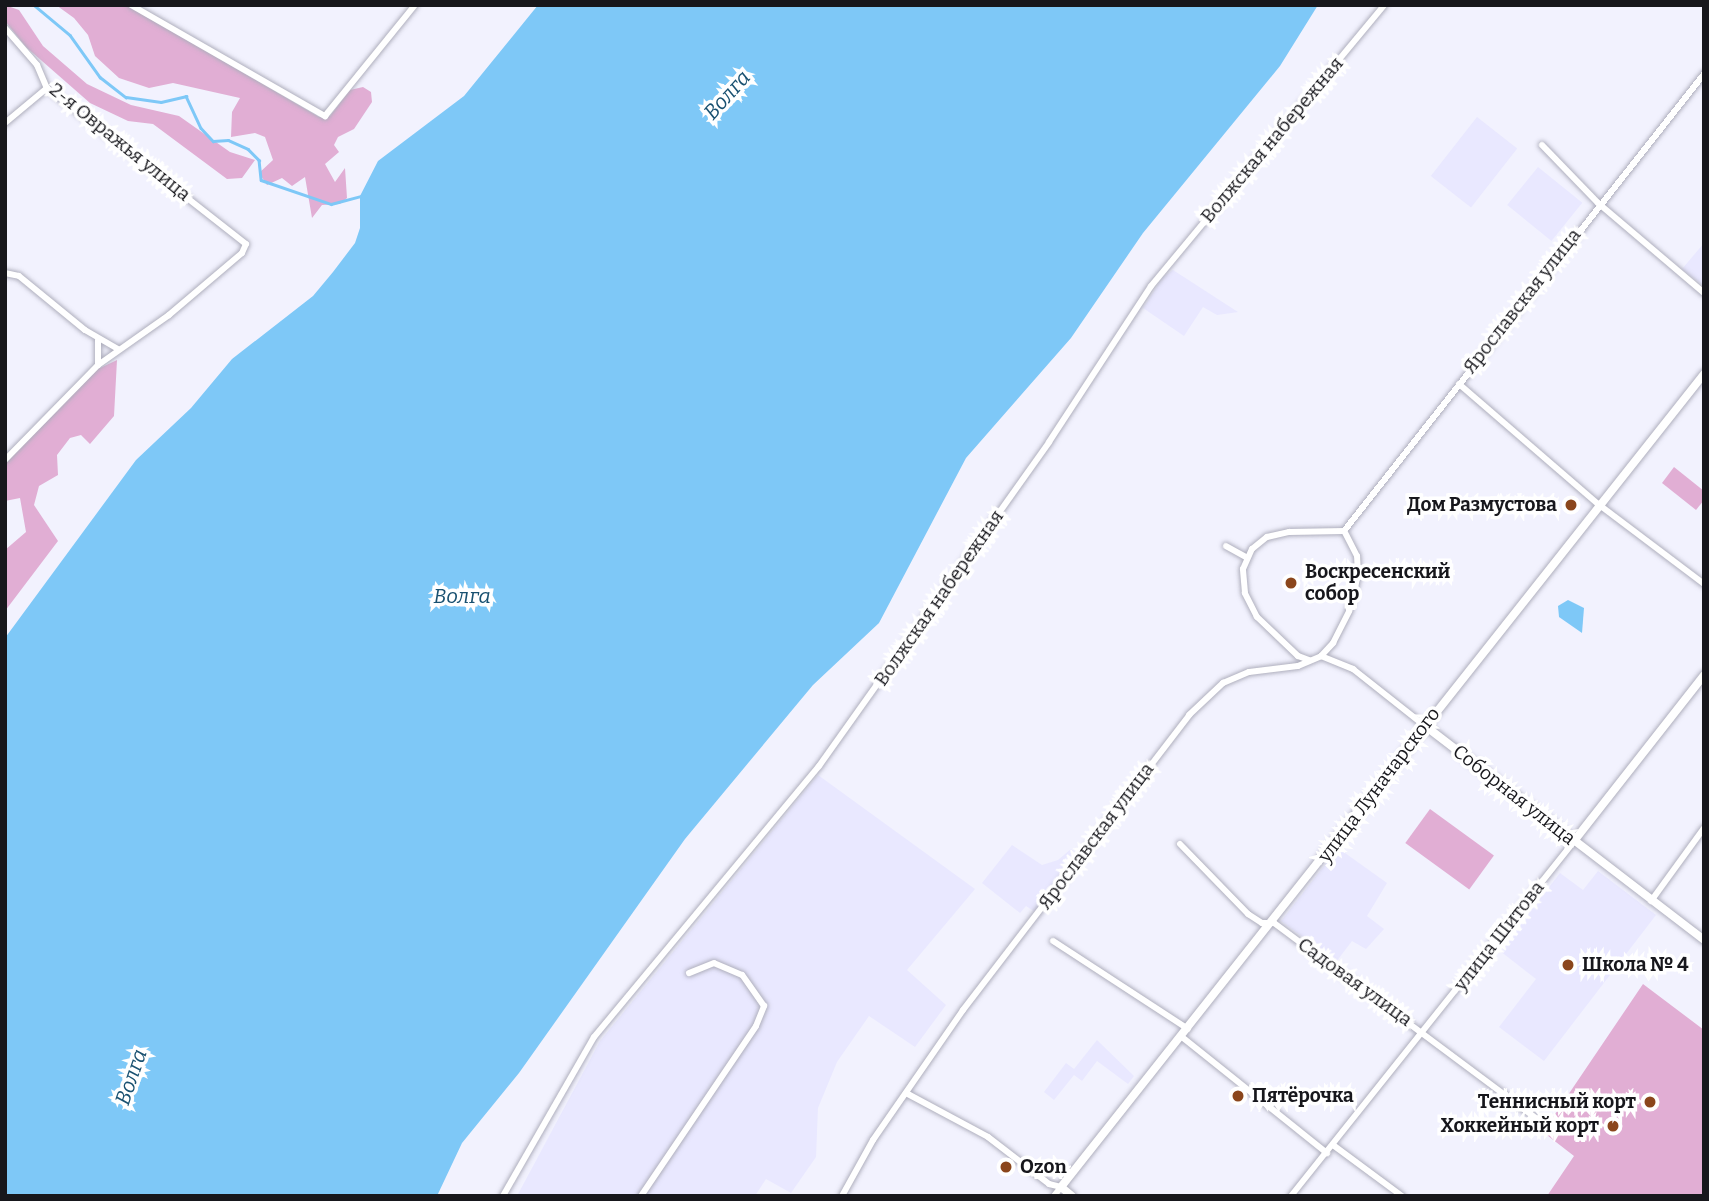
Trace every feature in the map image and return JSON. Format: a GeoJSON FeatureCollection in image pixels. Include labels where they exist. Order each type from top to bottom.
{"type":"FeatureCollection","features":[{"type":"Feature","properties":{"kind":"street"},"geometry":{"type":"LineString","coordinates":[[131,5],[325,116],[415,5]]}},
{"type":"Feature","properties":{"kind":"street","name":"Волжская набережная"},"geometry":{"type":"LineString","coordinates":[[503,1196],[594,1037],[819,766],[1049,442],[1151,286],[1384,5]]}},
{"type":"Feature","properties":{"kind":"street","name":"2-я Овражья улица"},"geometry":{"type":"LineString","coordinates":[[5,28],[37,65],[47,88],[246,244],[242,253],[169,315],[118,349]]}},
{"type":"Feature","properties":{"kind":"street","name":"Ярославская улица"},"geometry":{"type":"LineString","coordinates":[[1344,531],[1598,203],[1704,74]]}},
{"type":"Feature","properties":{"kind":"street"},"geometry":{"type":"LineString","coordinates":[[5,123],[47,88]]}},
{"type":"Feature","properties":{"kind":"street"},"geometry":{"type":"LineString","coordinates":[[1542,145],[1598,203],[1704,293]]}},
{"type":"Feature","properties":{"kind":"street"},"geometry":{"type":"LineString","coordinates":[[5,273],[19,276],[98,340],[118,349],[98,365],[5,460]]}},
{"type":"Feature","properties":{"kind":"street"},"geometry":{"type":"LineString","coordinates":[[98,340],[98,365]]}},
{"type":"Feature","properties":{"kind":"street","name":"улица Луначарского"},"geometry":{"type":"LineString","coordinates":[[1054,1196],[1274,923],[1424,725],[1704,374]]}},
{"type":"Feature","properties":{"kind":"street"},"geometry":{"type":"LineString","coordinates":[[1458,384],[1598,504],[1704,584]]}},
{"type":"Feature","properties":{"kind":"street"},"geometry":{"type":"LineString","coordinates":[[1311,660],[1298,656],[1257,617],[1245,593],[1246,557],[1260,541],[1274,535],[1344,531],[1357,556],[1355,593],[1342,629],[1321,656]]}},
{"type":"Feature","properties":{"kind":"street"},"geometry":{"type":"LineString","coordinates":[[1226,546],[1246,557]]}},
{"type":"Feature","properties":{"kind":"street","name":"Ярославская улица"},"geometry":{"type":"LineString","coordinates":[[842,1196],[906,1093],[963,1010],[1198,704],[1236,677],[1321,656]]}},
{"type":"Feature","properties":{"kind":"street","name":"Соборная улица"},"geometry":{"type":"LineString","coordinates":[[1321,656],[1353,669],[1704,940]]}},
{"type":"Feature","properties":{"kind":"street","name":"улица Шитова"},"geometry":{"type":"LineString","coordinates":[[1292,1196],[1704,675]]}},
{"type":"Feature","properties":{"kind":"street"},"geometry":{"type":"LineString","coordinates":[[1651,901],[1704,828]]}},
{"type":"Feature","properties":{"kind":"street","name":"Садовая улица"},"geometry":{"type":"LineString","coordinates":[[1180,844],[1248,914],[1262,923],[1274,923],[1536,1118]]}},
{"type":"Feature","properties":{"kind":"street"},"geometry":{"type":"LineString","coordinates":[[1053,941],[1188,1029]]}},
{"type":"Feature","properties":{"kind":"street"},"geometry":{"type":"LineString","coordinates":[[641,1196],[756,1026],[764,1006],[742,975],[714,963],[689,973]]}},
{"type":"Feature","properties":{"kind":"street"},"geometry":{"type":"LineString","coordinates":[[1182,1037],[1327,1153]]}},
{"type":"Feature","properties":{"kind":"street"},"geometry":{"type":"LineString","coordinates":[[906,1093],[988,1137],[1049,1184],[1061,1187],[1072,1196]]}},
{"type":"Feature","properties":{"kind":"street"},"geometry":{"type":"LineString","coordinates":[[1334,1145],[1402,1196]]}},
{"type":"Feature","properties":{"kind":"shaded area"},"geometry":{"type":"Polygon","coordinates":[[[5,5],[19,10],[43,46],[87,84],[131,105],[179,116],[230,152],[255,160],[242,178],[227,179],[153,124],[128,121],[90,103],[26,47],[5,21],[5,5]]]}},
{"type":"Feature","properties":{"kind":"shaded area"},"geometry":{"type":"Polygon","coordinates":[[[56,5],[127,5],[319,117],[330,116],[350,90],[363,87],[371,92],[372,102],[354,129],[338,137],[334,145],[339,152],[325,164],[335,182],[345,168],[347,198],[340,204],[322,205],[312,218],[305,177],[292,186],[282,178],[267,185],[259,173],[273,160],[265,137],[255,133],[231,137],[232,112],[240,98],[173,83],[149,88],[119,78],[95,56],[88,35],[74,18],[56,5]]]}},
{"type":"Feature","properties":{"kind":"shaded area"},"geometry":{"type":"Polygon","coordinates":[[[1477,117],[1517,148],[1471,207],[1431,176],[1477,117]]]}},
{"type":"Feature","properties":{"kind":"shaded area"},"geometry":{"type":"Polygon","coordinates":[[[1538,167],[1582,203],[1551,241],[1507,205],[1538,167]]]}},
{"type":"Feature","properties":{"kind":"shaded area"},"geometry":{"type":"Polygon","coordinates":[[[1704,243],[1704,286],[1682,269],[1704,243]]]}},
{"type":"Feature","properties":{"kind":"shaded area"},"geometry":{"type":"Polygon","coordinates":[[[1173,270],[1238,312],[1217,315],[1203,307],[1184,336],[1143,308],[1163,277],[1173,270]]]}},
{"type":"Feature","properties":{"kind":"shaded area"},"geometry":{"type":"Polygon","coordinates":[[[117,360],[114,416],[90,444],[81,435],[70,438],[57,455],[58,475],[39,486],[34,505],[58,541],[5,611],[5,550],[26,532],[20,498],[5,501],[5,464],[98,369],[117,360]]]}},
{"type":"Feature","properties":{"kind":"shaded area"},"geometry":{"type":"Polygon","coordinates":[[[1674,467],[1704,491],[1704,500],[1696,510],[1662,483],[1674,467]]]}},
{"type":"Feature","properties":{"kind":"shaded area"},"geometry":{"type":"Polygon","coordinates":[[[818,775],[975,889],[907,970],[946,1005],[915,1047],[869,1016],[837,1062],[818,1108],[816,1157],[791,1193],[766,1179],[755,1196],[517,1196],[600,1041],[818,775]]]}},
{"type":"Feature","properties":{"kind":"shaded area"},"geometry":{"type":"Polygon","coordinates":[[[1430,809],[1494,855],[1469,889],[1405,843],[1430,809]]]}},
{"type":"Feature","properties":{"kind":"shaded area"},"geometry":{"type":"Polygon","coordinates":[[[1012,845],[1042,865],[1058,860],[1071,849],[1078,854],[1035,912],[1026,906],[1020,913],[982,883],[1012,845]]]}},
{"type":"Feature","properties":{"kind":"shaded area"},"geometry":{"type":"Polygon","coordinates":[[[1338,848],[1387,883],[1367,916],[1384,929],[1366,949],[1352,941],[1336,962],[1281,921],[1338,848]]]}},
{"type":"Feature","properties":{"kind":"shaded area","name":"Школа № 4"},"geometry":{"type":"Polygon","coordinates":[[[1598,871],[1656,915],[1544,1061],[1499,1027],[1536,979],[1500,951],[1560,873],[1583,890],[1598,871]]]}},
{"type":"Feature","properties":{"kind":"shaded area"},"geometry":{"type":"Polygon","coordinates":[[[1643,984],[1704,1030],[1704,1196],[1547,1196],[1574,1156],[1543,1132],[1643,984]]]}},
{"type":"Feature","properties":{"kind":"shaded area"},"geometry":{"type":"Polygon","coordinates":[[[1097,1040],[1134,1076],[1128,1084],[1097,1061],[1082,1081],[1074,1075],[1054,1100],[1044,1092],[1066,1063],[1074,1069],[1097,1040]]]}},
{"type":"Feature","properties":{"kind":"water","name":"Волга"},"geometry":{"type":"Polygon","coordinates":[[[538,5],[1318,5],[1280,66],[1143,233],[1071,338],[966,458],[879,623],[813,685],[685,839],[519,1073],[462,1143],[437,1196],[5,1196],[5,638],[136,460],[191,408],[232,359],[313,296],[333,272],[355,243],[360,228],[360,196],[378,161],[464,96],[538,5]]]}},
{"type":"Feature","properties":{"kind":"water"},"geometry":{"type":"Polygon","coordinates":[[[1568,600],[1584,608],[1582,633],[1559,617],[1558,606],[1568,600]]]}},
{"type":"Feature","properties":{"kind":"waterway"},"geometry":{"type":"LineString","coordinates":[[34,5],[70,35],[100,77],[126,97],[161,102],[186,96],[201,128],[213,141],[228,140],[248,149],[259,160],[261,180],[331,204],[361,196]]}},
{"type":"Feature","properties":{"kind":"place","name":"Дом Размустова"},"geometry":{"type":"Point","coordinates":[1571,505]}},
{"type":"Feature","properties":{"kind":"place","name":"Воскресенский собор"},"geometry":{"type":"Point","coordinates":[1291,583]}},
{"type":"Feature","properties":{"kind":"place","name":"Школа № 4"},"geometry":{"type":"Point","coordinates":[1568,965]}},
{"type":"Feature","properties":{"kind":"place","name":"Пятёрочка"},"geometry":{"type":"Point","coordinates":[1238,1096]}},
{"type":"Feature","properties":{"kind":"place","name":"Теннисный корт"},"geometry":{"type":"Point","coordinates":[1650,1102]}},
{"type":"Feature","properties":{"kind":"place","name":"Хоккейный корт"},"geometry":{"type":"Point","coordinates":[1613,1126]}},
{"type":"Feature","properties":{"kind":"place","name":"Ozon"},"geometry":{"type":"Point","coordinates":[1006,1167]}}]}
